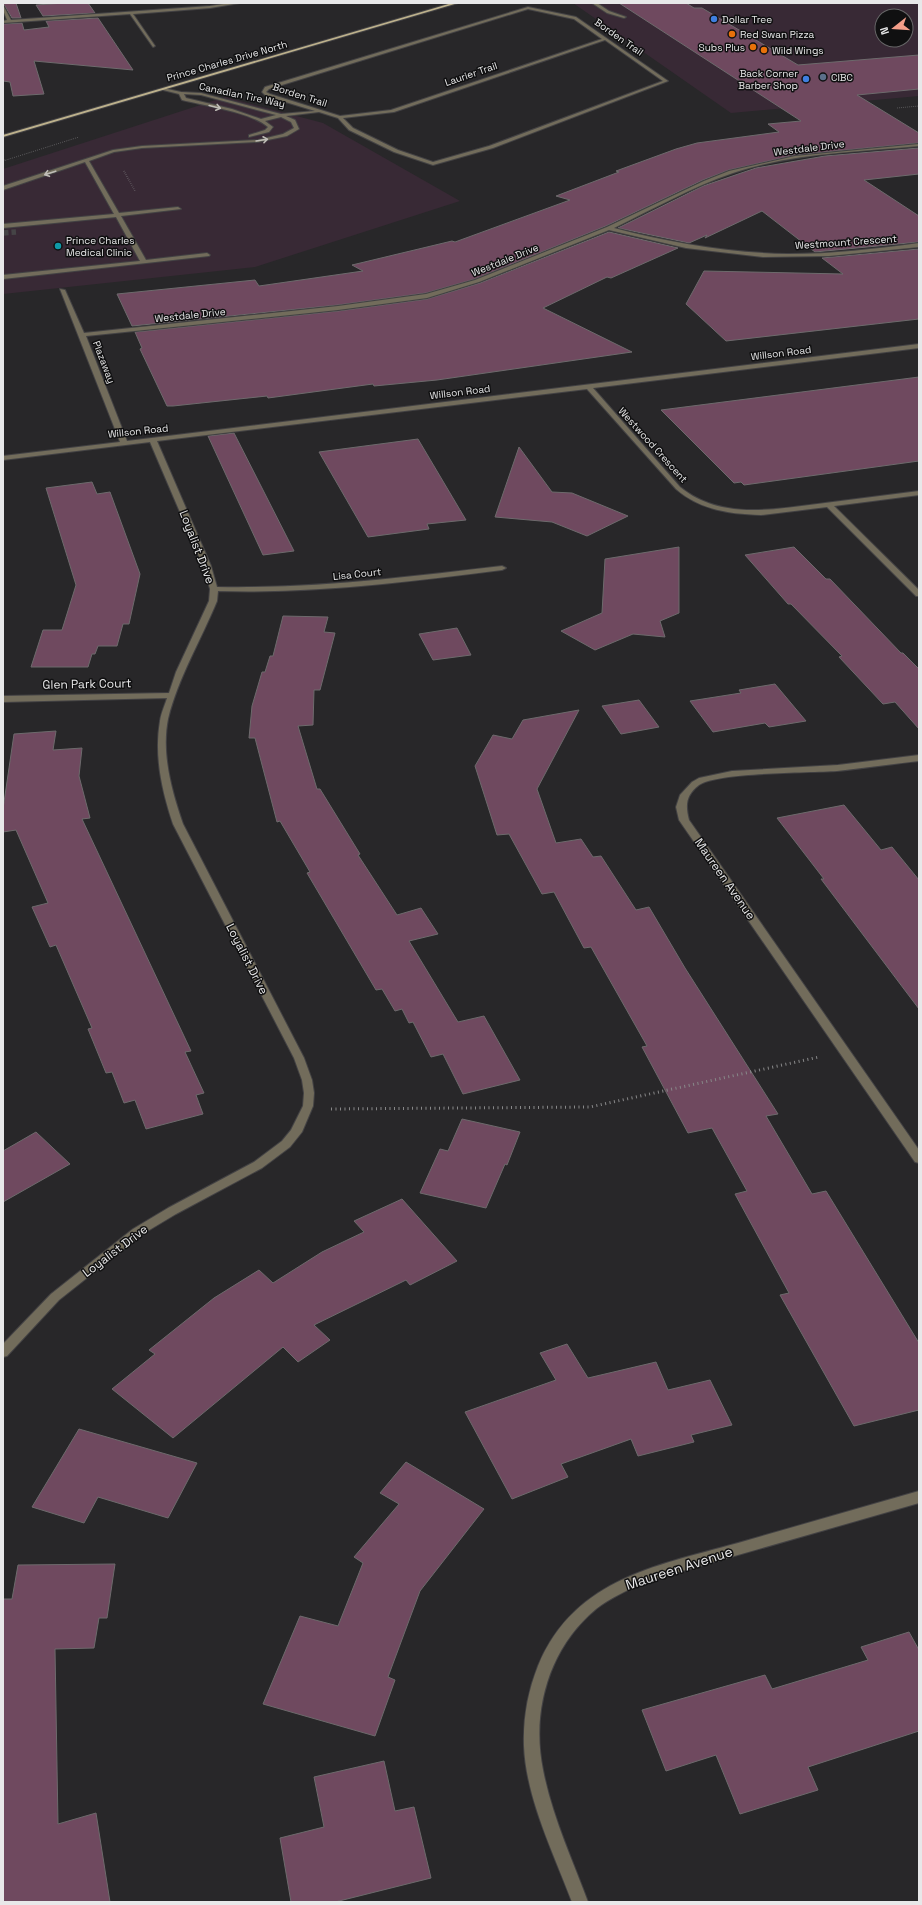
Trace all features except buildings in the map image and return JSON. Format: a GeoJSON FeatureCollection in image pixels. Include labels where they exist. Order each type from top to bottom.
{"type":"FeatureCollection","features":[{"type":"Feature","properties":{"kind":"main road","name":"Prince Charles Drive North"},"geometry":{"type":"LineString","coordinates":[[3,136],[456,3]]}},
{"type":"Feature","properties":{"kind":"street"},"geometry":{"type":"LineString","coordinates":[[3,22],[131,14],[238,3]]}},
{"type":"Feature","properties":{"kind":"street"},"geometry":{"type":"LineString","coordinates":[[594,3],[608,12],[624,17]]}},
{"type":"Feature","properties":{"kind":"street"},"geometry":{"type":"LineString","coordinates":[[3,6],[10,22]]}},
{"type":"Feature","properties":{"kind":"street","name":"Borden Trail"},"geometry":{"type":"LineString","coordinates":[[528,8],[575,18],[606,39],[666,82],[492,147],[433,164],[396,151],[352,128],[340,117],[268,96],[264,92],[268,88],[528,8]]}},
{"type":"Feature","properties":{"kind":"street"},"geometry":{"type":"LineString","coordinates":[[131,14],[153,46]]}},
{"type":"Feature","properties":{"kind":"street","name":"Laurier Trail"},"geometry":{"type":"LineString","coordinates":[[340,117],[392,111],[606,39]]}},
{"type":"Feature","properties":{"kind":"street","name":"Canadian Tire Way"},"geometry":{"type":"LineString","coordinates":[[165,89],[181,93],[200,94],[281,115],[323,112]]}},
{"type":"Feature","properties":{"kind":"street","name":"Canadian Tire Way"},"geometry":{"type":"LineString","coordinates":[[181,93],[184,100],[265,121]]}},
{"type":"Feature","properties":{"kind":"street"},"geometry":{"type":"LineString","coordinates":[[3,188],[113,151],[142,147],[154,143],[255,136],[270,129],[271,127],[265,121],[281,115],[293,121],[297,126],[295,130],[278,137],[258,141],[166,149],[142,147]]}},
{"type":"Feature","properties":{"kind":"street","name":"Westdale Drive"},"geometry":{"type":"LineString","coordinates":[[82,335],[352,307],[427,296],[477,281],[609,228],[718,177],[745,168],[807,156],[919,145]]}},
{"type":"Feature","properties":{"kind":"street"},"geometry":{"type":"LineString","coordinates":[[86,160],[144,262]]}},
{"type":"Feature","properties":{"kind":"street"},"geometry":{"type":"LineString","coordinates":[[3,226],[178,209]]}},
{"type":"Feature","properties":{"kind":"street"},"geometry":{"type":"LineString","coordinates":[[22,231],[33,227],[34,223]]}},
{"type":"Feature","properties":{"kind":"street","name":"Westmount Crescent"},"geometry":{"type":"LineString","coordinates":[[609,228],[677,245],[723,252],[760,255],[833,254],[919,245]]}},
{"type":"Feature","properties":{"kind":"street"},"geometry":{"type":"LineString","coordinates":[[3,277],[207,255]]}},
{"type":"Feature","properties":{"kind":"street","name":"Plazaway"},"geometry":{"type":"LineString","coordinates":[[62,290],[82,335],[124,443]]}},
{"type":"Feature","properties":{"kind":"street","name":"Willson Road"},"geometry":{"type":"LineString","coordinates":[[3,458],[919,346]]}},
{"type":"Feature","properties":{"kind":"street","name":"Westwood Crescent"},"geometry":{"type":"LineString","coordinates":[[588,386],[678,488],[691,498],[722,510],[748,513],[773,512],[919,494]]}},
{"type":"Feature","properties":{"kind":"street","name":"Loyalist Drive"},"geometry":{"type":"LineString","coordinates":[[3,1352],[55,1298],[137,1232],[273,1155],[296,1132],[307,1109],[309,1093],[307,1080],[299,1058],[178,824],[169,797],[162,747],[164,720],[171,695],[180,672],[213,601],[214,589],[207,566],[153,440]]}},
{"type":"Feature","properties":{"kind":"street"},"geometry":{"type":"LineString","coordinates":[[830,506],[919,594]]}},
{"type":"Feature","properties":{"kind":"street","name":"Lisa Court"},"geometry":{"type":"LineString","coordinates":[[214,589],[256,591],[333,587],[502,568]]}},
{"type":"Feature","properties":{"kind":"street","name":"Glen Park Court"},"geometry":{"type":"LineString","coordinates":[[3,698],[171,695]]}},
{"type":"Feature","properties":{"kind":"street","name":"Maureen Avenue"},"geometry":{"type":"LineString","coordinates":[[919,758],[838,768],[721,775],[695,784],[684,795],[681,801],[684,820],[919,1159]]}},
{"type":"Feature","properties":{"kind":"street","name":"Maureen Avenue"},"geometry":{"type":"LineString","coordinates":[[580,1902],[534,1769],[531,1737],[533,1706],[541,1677],[553,1650],[570,1626],[591,1605],[615,1589],[641,1577],[919,1497]]}},
{"type":"Feature","properties":{"kind":"path"},"geometry":{"type":"LineString","coordinates":[[897,108],[919,106]]}},
{"type":"Feature","properties":{"kind":"path"},"geometry":{"type":"LineString","coordinates":[[124,171],[138,195]]}},
{"type":"Feature","properties":{"kind":"path"},"geometry":{"type":"LineString","coordinates":[[307,1109],[590,1107],[845,1052]]}},
{"type":"Feature","properties":{"kind":"shaded area"},"geometry":{"type":"Polygon","coordinates":[[[573,3],[919,3],[919,96],[731,113],[573,3]]]}},
{"type":"Feature","properties":{"kind":"shaded area"},"geometry":{"type":"Polygon","coordinates":[[[225,97],[323,123],[460,201],[255,267],[3,294],[3,169],[225,97]]]}},
{"type":"Feature","properties":{"kind":"tunnel"},"geometry":{"type":"LineString","coordinates":[[3,233],[16,232]]}},
{"type":"Feature","properties":{"kind":"place","name":"Dollar Tree"},"geometry":{"type":"Point","coordinates":[714,19]}},
{"type":"Feature","properties":{"kind":"place","name":"Red Swan Pizza"},"geometry":{"type":"Point","coordinates":[732,34]}},
{"type":"Feature","properties":{"kind":"place","name":"Subs Plus"},"geometry":{"type":"Point","coordinates":[753,47]}},
{"type":"Feature","properties":{"kind":"place","name":"Wild Wings"},"geometry":{"type":"Point","coordinates":[764,50]}},
{"type":"Feature","properties":{"kind":"place","name":"CIBC"},"geometry":{"type":"Point","coordinates":[823,77]}},
{"type":"Feature","properties":{"kind":"place","name":"Back Corner Barber Shop"},"geometry":{"type":"Point","coordinates":[806,79]}},
{"type":"Feature","properties":{"kind":"place","name":"Prince Charles Medical Clinic"},"geometry":{"type":"Point","coordinates":[58,246]}}]}
